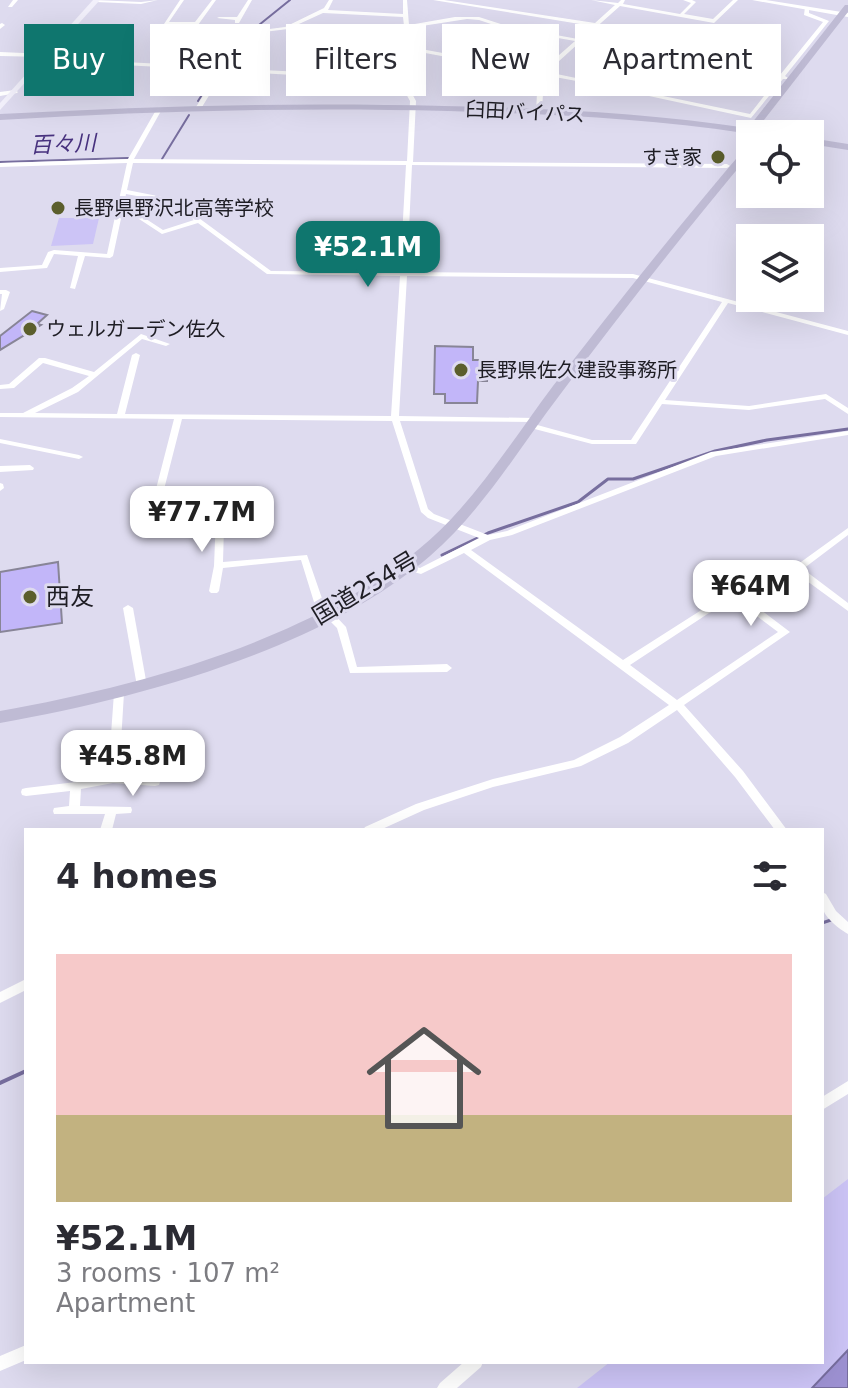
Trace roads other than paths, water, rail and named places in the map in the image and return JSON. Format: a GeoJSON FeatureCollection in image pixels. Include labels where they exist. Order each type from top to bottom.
{"type":"FeatureCollection","features":[{"type":"Feature","properties":{"kind":"highway"},"geometry":{"type":"LineString","coordinates":[[764,120],[786,78],[847,14]]}},
{"type":"Feature","properties":{"kind":"highway"},"geometry":{"type":"LineString","coordinates":[[768,120],[847,14]]}},
{"type":"Feature","properties":{"kind":"highway","name":"臼田バイパス"},"geometry":{"type":"LineString","coordinates":[[0,119],[199,107],[412,109],[539,112],[736,132]]}},
{"type":"Feature","properties":{"kind":"highway","name":"臼田バイパス"},"geometry":{"type":"LineString","coordinates":[[0,119],[158,111],[412,109],[600,120],[736,132]]}},
{"type":"Feature","properties":{"kind":"highway"},"geometry":{"type":"LineString","coordinates":[[824,145],[848,149]]}},
{"type":"Feature","properties":{"kind":"highway","name":"国道254号"},"geometry":{"type":"LineString","coordinates":[[685,227],[736,156]]}},
{"type":"Feature","properties":{"kind":"highway","name":"国道254号"},"geometry":{"type":"LineString","coordinates":[[0,717],[142,686],[326,614],[406,567],[453,525],[736,165]]}},
{"type":"Feature","properties":{"kind":"main road"},"geometry":{"type":"LineString","coordinates":[[76,24],[97,1]]}},
{"type":"Feature","properties":{"kind":"main road"},"geometry":{"type":"LineString","coordinates":[[0,108],[24,82]]}},
{"type":"Feature","properties":{"kind":"street"},"geometry":{"type":"LineString","coordinates":[[10,6],[16,0]]}},
{"type":"Feature","properties":{"kind":"street"},"geometry":{"type":"LineString","coordinates":[[97,1],[141,3],[156,0]]}},
{"type":"Feature","properties":{"kind":"street"},"geometry":{"type":"LineString","coordinates":[[182,0],[166,23],[196,24],[214,0]]}},
{"type":"Feature","properties":{"kind":"street"},"geometry":{"type":"LineString","coordinates":[[219,18],[238,21],[250,0]]}},
{"type":"Feature","properties":{"kind":"street"},"geometry":{"type":"LineString","coordinates":[[262,0],[271,0]]}},
{"type":"Feature","properties":{"kind":"street"},"geometry":{"type":"LineString","coordinates":[[270,30],[286,28],[321,11],[331,0]]}},
{"type":"Feature","properties":{"kind":"street"},"geometry":{"type":"LineString","coordinates":[[404,24],[405,0]]}},
{"type":"Feature","properties":{"kind":"street"},"geometry":{"type":"LineString","coordinates":[[435,0],[590,24]]}},
{"type":"Feature","properties":{"kind":"street"},"geometry":{"type":"LineString","coordinates":[[593,0],[622,2],[716,21],[736,0]]}},
{"type":"Feature","properties":{"kind":"street"},"geometry":{"type":"LineString","coordinates":[[660,0],[674,0]]}},
{"type":"Feature","properties":{"kind":"street"},"geometry":{"type":"LineString","coordinates":[[681,15],[694,2],[685,0]]}},
{"type":"Feature","properties":{"kind":"street"},"geometry":{"type":"LineString","coordinates":[[755,0],[847,14]]}},
{"type":"Feature","properties":{"kind":"street"},"geometry":{"type":"LineString","coordinates":[[597,24],[622,2]]}},
{"type":"Feature","properties":{"kind":"street"},"geometry":{"type":"LineString","coordinates":[[559,78],[751,116],[786,78],[826,21],[806,14],[807,8]]}},
{"type":"Feature","properties":{"kind":"street"},"geometry":{"type":"LineString","coordinates":[[321,11],[404,16]]}},
{"type":"Feature","properties":{"kind":"street"},"geometry":{"type":"LineString","coordinates":[[420,24],[463,16],[575,38]]}},
{"type":"Feature","properties":{"kind":"street"},"geometry":{"type":"LineString","coordinates":[[559,57],[575,43]]}},
{"type":"Feature","properties":{"kind":"street"},"geometry":{"type":"LineString","coordinates":[[0,54],[24,56]]}},
{"type":"Feature","properties":{"kind":"street"},"geometry":{"type":"LineString","coordinates":[[781,77],[786,78]]}},
{"type":"Feature","properties":{"kind":"street"},"geometry":{"type":"LineString","coordinates":[[0,94],[15,92]]}},
{"type":"Feature","properties":{"kind":"street"},"geometry":{"type":"LineString","coordinates":[[199,107],[206,96]]}},
{"type":"Feature","properties":{"kind":"street"},"geometry":{"type":"LineString","coordinates":[[412,96],[395,418],[424,510],[487,538]]}},
{"type":"Feature","properties":{"kind":"street"},"geometry":{"type":"LineString","coordinates":[[539,112],[540,96]]}},
{"type":"Feature","properties":{"kind":"street"},"geometry":{"type":"LineString","coordinates":[[0,270],[45,267],[50,253],[54,252],[110,256],[130,161],[158,111]]}},
{"type":"Feature","properties":{"kind":"street"},"geometry":{"type":"LineString","coordinates":[[0,165],[130,161],[727,166]]}},
{"type":"Feature","properties":{"kind":"street"},"geometry":{"type":"LineString","coordinates":[[123,191],[171,200],[259,263],[264,272],[633,276],[848,333]]}},
{"type":"Feature","properties":{"kind":"street"},"geometry":{"type":"LineString","coordinates":[[118,211],[138,216],[162,232],[199,221]]}},
{"type":"Feature","properties":{"kind":"street"},"geometry":{"type":"LineString","coordinates":[[73,288],[82,255]]}},
{"type":"Feature","properties":{"kind":"street"},"geometry":{"type":"LineString","coordinates":[[0,292],[6,292],[0,309]]}},
{"type":"Feature","properties":{"kind":"street"},"geometry":{"type":"LineString","coordinates":[[0,415],[395,418],[532,423],[592,442],[633,442],[726,301]]}},
{"type":"Feature","properties":{"kind":"street"},"geometry":{"type":"LineString","coordinates":[[25,415],[75,390],[141,336],[166,344]]}},
{"type":"Feature","properties":{"kind":"street"},"geometry":{"type":"LineString","coordinates":[[120,417],[136,355]]}},
{"type":"Feature","properties":{"kind":"street"},"geometry":{"type":"LineString","coordinates":[[0,387],[11,386],[42,360],[95,375]]}},
{"type":"Feature","properties":{"kind":"street"},"geometry":{"type":"LineString","coordinates":[[660,402],[749,408],[826,396],[848,412]]}},
{"type":"Feature","properties":{"kind":"street"},"geometry":{"type":"LineString","coordinates":[[150,528],[179,417]]}},
{"type":"Feature","properties":{"kind":"street"},"geometry":{"type":"LineString","coordinates":[[406,567],[421,571],[487,538],[509,533],[714,454],[848,433]]}},
{"type":"Feature","properties":{"kind":"street"},"geometry":{"type":"LineString","coordinates":[[0,441],[79,457]]}},
{"type":"Feature","properties":{"kind":"street"},"geometry":{"type":"LineString","coordinates":[[0,469],[30,468]]}},
{"type":"Feature","properties":{"kind":"street"},"geometry":{"type":"LineString","coordinates":[[154,512],[221,513],[221,573],[214,591]]}},
{"type":"Feature","properties":{"kind":"street"},"geometry":{"type":"LineString","coordinates":[[220,524],[260,525]]}},
{"type":"Feature","properties":{"kind":"street"},"geometry":{"type":"LineString","coordinates":[[623,665],[706,611],[797,569],[848,531]]}},
{"type":"Feature","properties":{"kind":"street"},"geometry":{"type":"LineString","coordinates":[[465,550],[675,703],[739,774],[780,828]]}},
{"type":"Feature","properties":{"kind":"street"},"geometry":{"type":"LineString","coordinates":[[220,565],[304,557],[326,614],[341,627],[353,671],[447,668]]}},
{"type":"Feature","properties":{"kind":"street"},"geometry":{"type":"LineString","coordinates":[[797,569],[848,608]]}},
{"type":"Feature","properties":{"kind":"street"},"geometry":{"type":"LineString","coordinates":[[373,828],[420,807],[493,783],[577,763],[624,740],[785,632],[738,597]]}},
{"type":"Feature","properties":{"kind":"street"},"geometry":{"type":"LineString","coordinates":[[128,608],[142,686]]}},
{"type":"Feature","properties":{"kind":"street"},"geometry":{"type":"LineString","coordinates":[[113,779],[119,693]]}},
{"type":"Feature","properties":{"kind":"street"},"geometry":{"type":"LineString","coordinates":[[26,792],[113,779],[155,782]]}},
{"type":"Feature","properties":{"kind":"street"},"geometry":{"type":"LineString","coordinates":[[74,810],[76,786]]}},
{"type":"Feature","properties":{"kind":"street"},"geometry":{"type":"LineString","coordinates":[[107,828],[112,810]]}},
{"type":"Feature","properties":{"kind":"street"},"geometry":{"type":"LineString","coordinates":[[58,811],[127,810]]}},
{"type":"Feature","properties":{"kind":"street"},"geometry":{"type":"LineString","coordinates":[[824,900],[832,914],[846,926]]}},
{"type":"Feature","properties":{"kind":"street"},"geometry":{"type":"LineString","coordinates":[[0,998],[24,985]]}},
{"type":"Feature","properties":{"kind":"street"},"geometry":{"type":"LineString","coordinates":[[824,1103],[848,1087]]}},
{"type":"Feature","properties":{"kind":"street"},"geometry":{"type":"LineString","coordinates":[[0,1364],[24,1353]]}},
{"type":"Feature","properties":{"kind":"street"},"geometry":{"type":"LineString","coordinates":[[445,1388],[474,1364]]}},
{"type":"Feature","properties":{"kind":"waterway"},"geometry":{"type":"LineString","coordinates":[[198,101],[233,46],[290,0]]}},
{"type":"Feature","properties":{"kind":"waterway"},"geometry":{"type":"LineString","coordinates":[[162,159],[189,115]]}},
{"type":"Feature","properties":{"kind":"waterway","name":"百々川"},"geometry":{"type":"LineString","coordinates":[[0,162],[128,158]]}},
{"type":"Feature","properties":{"kind":"waterway"},"geometry":{"type":"LineString","coordinates":[[442,555],[488,533],[578,502],[608,479],[633,479],[715,451],[767,440],[848,429]]}},
{"type":"Feature","properties":{"kind":"waterway"},"geometry":{"type":"LineString","coordinates":[[824,922],[834,919]]}},
{"type":"Feature","properties":{"kind":"waterway"},"geometry":{"type":"LineString","coordinates":[[0,1083],[24,1072]]}},
{"type":"Feature","properties":{"kind":"place","name":"すき家"},"geometry":{"type":"Point","coordinates":[718,157]}},
{"type":"Feature","properties":{"kind":"place","name":"長野県野沢北高等学校"},"geometry":{"type":"Point","coordinates":[58,208]}},
{"type":"Feature","properties":{"kind":"place","name":"ウェルガーデン佐久"},"geometry":{"type":"Point","coordinates":[30,329]}},
{"type":"Feature","properties":{"kind":"place","name":"長野県佐久建設事務所"},"geometry":{"type":"Point","coordinates":[461,370]}},
{"type":"Feature","properties":{"kind":"place","name":"西友"},"geometry":{"type":"Point","coordinates":[30,597]}}]}
